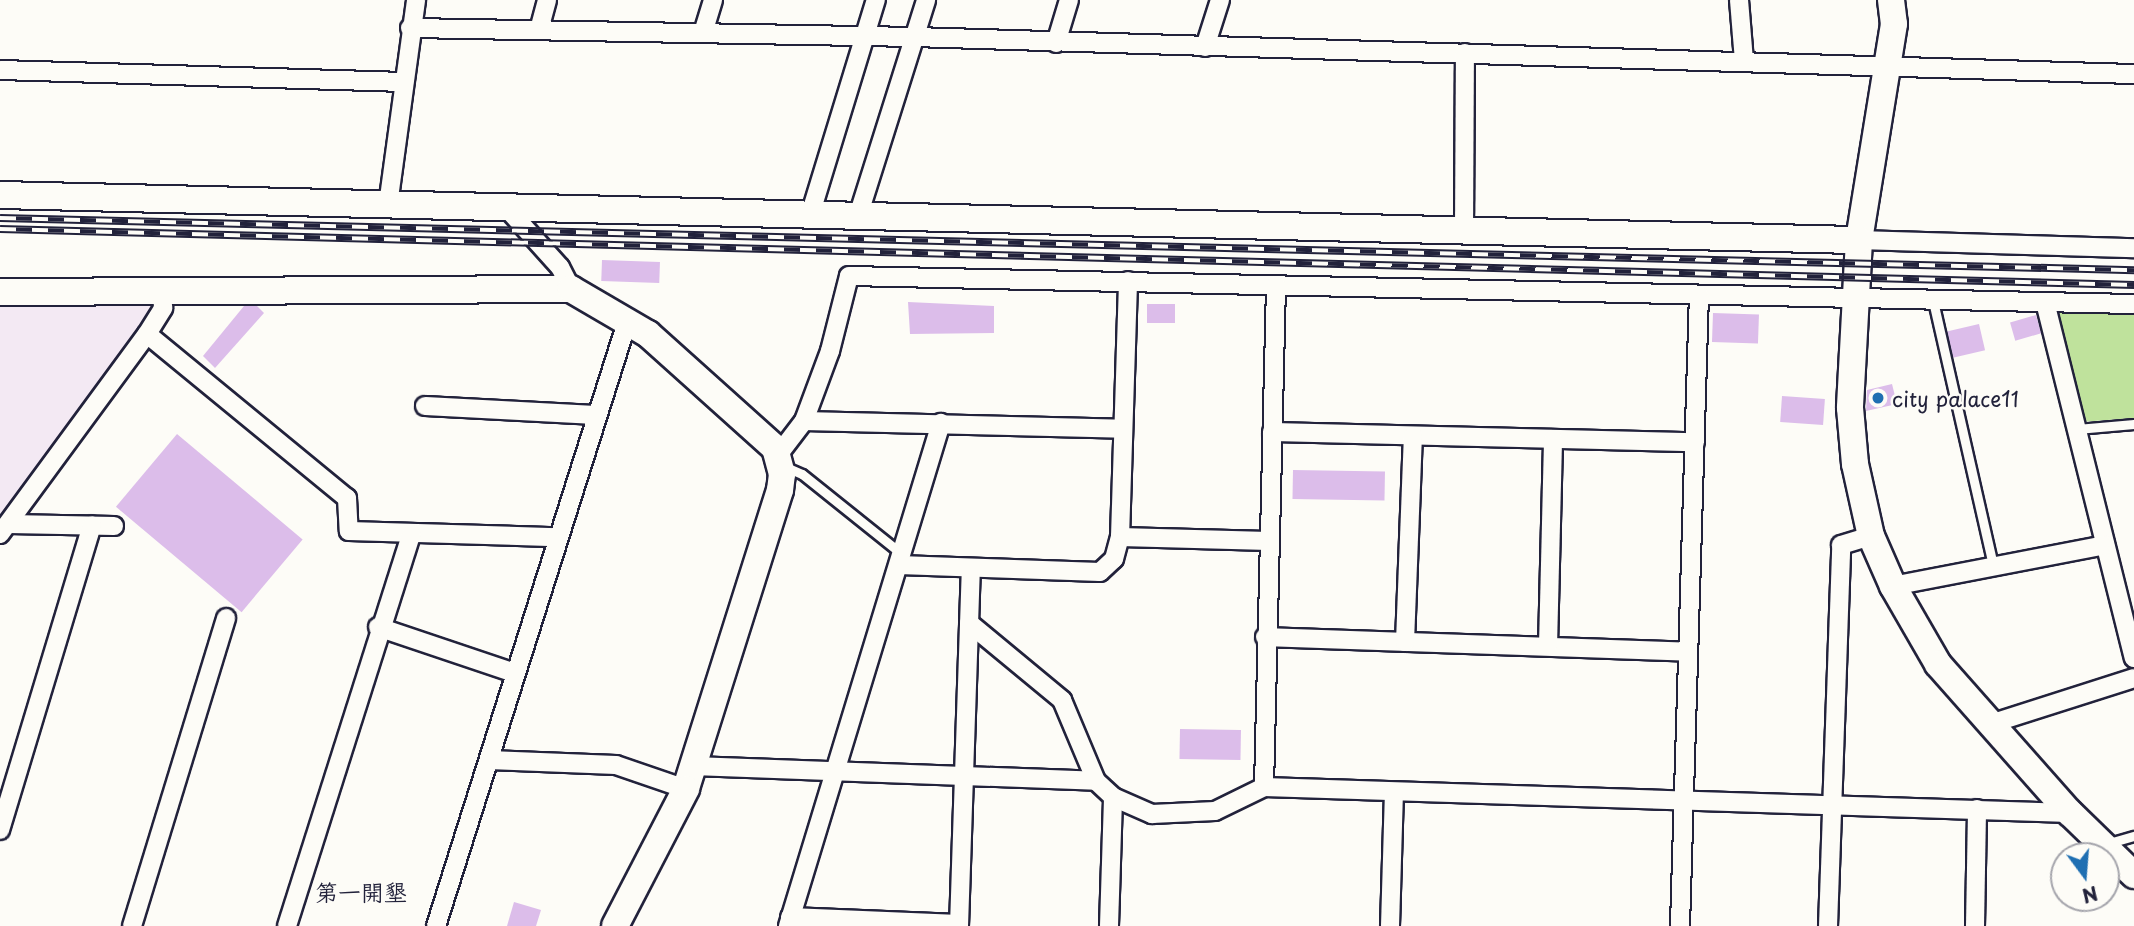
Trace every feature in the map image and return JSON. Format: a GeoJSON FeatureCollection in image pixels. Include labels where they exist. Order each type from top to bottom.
{"type":"FeatureCollection","features":[{"type":"Feature","properties":{"kind":"street"},"geometry":{"type":"LineString","coordinates":[[388,205],[410,28],[416,0]]}},
{"type":"Feature","properties":{"kind":"street"},"geometry":{"type":"LineString","coordinates":[[539,30],[547,0]]}},
{"type":"Feature","properties":{"kind":"street"},"geometry":{"type":"LineString","coordinates":[[704,33],[713,0]]}},
{"type":"Feature","properties":{"kind":"street"},"geometry":{"type":"LineString","coordinates":[[811,212],[877,0]]}},
{"type":"Feature","properties":{"kind":"street"},"geometry":{"type":"LineString","coordinates":[[859,213],[926,0]]}},
{"type":"Feature","properties":{"kind":"street"},"geometry":{"type":"LineString","coordinates":[[1056,43],[1069,0]]}},
{"type":"Feature","properties":{"kind":"street"},"geometry":{"type":"LineString","coordinates":[[1206,47],[1220,0]]}},
{"type":"Feature","properties":{"kind":"street"},"geometry":{"type":"LineString","coordinates":[[1739,0],[1744,61]]}},
{"type":"Feature","properties":{"kind":"street"},"geometry":{"type":"LineString","coordinates":[[1891,0],[1894,24],[1859,240],[1850,408],[1855,464],[1871,536],[1893,586],[1938,664],[2070,813],[2101,842]]}},
{"type":"Feature","properties":{"kind":"street"},"geometry":{"type":"LineString","coordinates":[[410,28],[914,37],[1887,64],[2134,74]]}},
{"type":"Feature","properties":{"kind":"street"},"geometry":{"type":"LineString","coordinates":[[1464,232],[1465,53]]}},
{"type":"Feature","properties":{"kind":"street"},"geometry":{"type":"LineString","coordinates":[[0,70],[404,82]]}},
{"type":"Feature","properties":{"kind":"street"},"geometry":{"type":"LineString","coordinates":[[0,195],[859,213],[1464,232],[2134,248]]}},
{"type":"Feature","properties":{"kind":"street"},"geometry":{"type":"LineString","coordinates":[[505,206],[560,267],[571,289]]}},
{"type":"Feature","properties":{"kind":"street"},"geometry":{"type":"LineString","coordinates":[[615,926],[689,778],[780,490],[779,460],[804,421],[830,351],[849,276],[2134,304]]}},
{"type":"Feature","properties":{"kind":"street"},"geometry":{"type":"LineString","coordinates":[[900,560],[971,568],[1100,572],[1114,559],[1120,537],[1128,281]]}},
{"type":"Feature","properties":{"kind":"street"},"geometry":{"type":"LineString","coordinates":[[1264,787],[1265,636],[1276,285]]}},
{"type":"Feature","properties":{"kind":"street"},"geometry":{"type":"LineString","coordinates":[[4,529],[148,334],[163,308],[162,289]]}},
{"type":"Feature","properties":{"kind":"street"},"geometry":{"type":"LineString","coordinates":[[0,292],[162,289],[571,289],[628,319],[779,460]]}},
{"type":"Feature","properties":{"kind":"street"},"geometry":{"type":"LineString","coordinates":[[1680,926],[1699,295]]}},
{"type":"Feature","properties":{"kind":"street"},"geometry":{"type":"LineString","coordinates":[[2045,302],[2134,658]]}},
{"type":"Feature","properties":{"kind":"street"},"geometry":{"type":"LineString","coordinates":[[436,926],[628,319]]}},
{"type":"Feature","properties":{"kind":"street"},"geometry":{"type":"LineString","coordinates":[[148,334],[347,498],[349,531],[557,537]]}},
{"type":"Feature","properties":{"kind":"street"},"geometry":{"type":"LineString","coordinates":[[425,406],[596,415]]}},
{"type":"Feature","properties":{"kind":"street"},"geometry":{"type":"LineString","coordinates":[[804,421],[1124,429]]}},
{"type":"Feature","properties":{"kind":"street"},"geometry":{"type":"LineString","coordinates":[[941,424],[789,921],[959,925],[971,568]]}},
{"type":"Feature","properties":{"kind":"street"},"geometry":{"type":"LineString","coordinates":[[1272,432],[1695,442]]}},
{"type":"Feature","properties":{"kind":"street"},"geometry":{"type":"LineString","coordinates":[[1405,642],[1413,436]]}},
{"type":"Feature","properties":{"kind":"street"},"geometry":{"type":"LineString","coordinates":[[1548,646],[1553,439]]}},
{"type":"Feature","properties":{"kind":"street"},"geometry":{"type":"LineString","coordinates":[[0,830],[92,526]]}},
{"type":"Feature","properties":{"kind":"street"},"geometry":{"type":"LineString","coordinates":[[4,529],[114,526]]}},
{"type":"Feature","properties":{"kind":"street"},"geometry":{"type":"LineString","coordinates":[[287,926],[378,627],[411,534]]}},
{"type":"Feature","properties":{"kind":"street"},"geometry":{"type":"LineString","coordinates":[[1828,926],[1840,545],[1871,536]]}},
{"type":"Feature","properties":{"kind":"street"},"geometry":{"type":"LineString","coordinates":[[1120,537],[1269,541]]}},
{"type":"Feature","properties":{"kind":"street"},"geometry":{"type":"LineString","coordinates":[[1893,586],[2105,545]]}},
{"type":"Feature","properties":{"kind":"street"},"geometry":{"type":"LineString","coordinates":[[132,926],[226,618]]}},
{"type":"Feature","properties":{"kind":"street"},"geometry":{"type":"LineString","coordinates":[[969,623],[1062,700],[1096,781],[1113,797],[1153,814],[1181,816],[1215,811],[1264,787],[2070,813]]}},
{"type":"Feature","properties":{"kind":"street"},"geometry":{"type":"LineString","coordinates":[[378,627],[515,673]]}},
{"type":"Feature","properties":{"kind":"street"},"geometry":{"type":"LineString","coordinates":[[1265,636],[1688,652]]}},
{"type":"Feature","properties":{"kind":"street"},"geometry":{"type":"LineString","coordinates":[[1990,723],[2134,678]]}},
{"type":"Feature","properties":{"kind":"street"},"geometry":{"type":"LineString","coordinates":[[489,760],[616,765],[689,778],[833,773],[1096,781]]}},
{"type":"Feature","properties":{"kind":"street"},"geometry":{"type":"LineString","coordinates":[[1390,926],[1394,792]]}},
{"type":"Feature","properties":{"kind":"street"},"geometry":{"type":"LineString","coordinates":[[1109,926],[1113,797]]}},
{"type":"Feature","properties":{"kind":"street"},"geometry":{"type":"LineString","coordinates":[[1975,926],[1977,809]]}},
{"type":"Feature","properties":{"kind":"street"},"geometry":{"type":"LineString","coordinates":[[2120,861],[2134,875]]}},
{"type":"Feature","properties":{"kind":"lane"},"geometry":{"type":"LineString","coordinates":[[1933,301],[1993,566]]}},
{"type":"Feature","properties":{"kind":"lane"},"geometry":{"type":"LineString","coordinates":[[2077,429],[2134,424]]}},
{"type":"Feature","properties":{"kind":"lane"},"geometry":{"type":"LineString","coordinates":[[779,460],[802,474],[900,560]]}},
{"type":"Feature","properties":{"kind":"lane"},"geometry":{"type":"LineString","coordinates":[[2111,842],[2134,836]]}},
{"type":"Feature","properties":{"kind":"shaded area"},"geometry":{"type":"Polygon","coordinates":[[[162,289],[163,308],[0,534],[0,292],[162,289]]]}},
{"type":"Feature","properties":{"kind":"green space"},"geometry":{"type":"Polygon","coordinates":[[[2052,308],[2134,309],[2134,418],[2081,422],[2052,308]]]}},
{"type":"Feature","properties":{"kind":"building"},"geometry":{"type":"Polygon","coordinates":[[[602,260],[660,262],[659,283],[601,281],[602,260]]]}},
{"type":"Feature","properties":{"kind":"building"},"geometry":{"type":"Polygon","coordinates":[[[908,302],[994,306],[994,333],[910,334],[908,302]]]}},
{"type":"Feature","properties":{"kind":"building"},"geometry":{"type":"Polygon","coordinates":[[[1147,304],[1175,304],[1175,323],[1147,323],[1147,304]]]}},
{"type":"Feature","properties":{"kind":"building"},"geometry":{"type":"Polygon","coordinates":[[[244,306],[257,306],[264,313],[215,368],[203,356],[244,306]]]}},
{"type":"Feature","properties":{"kind":"building"},"geometry":{"type":"Polygon","coordinates":[[[1713,313],[1759,315],[1758,344],[1712,342],[1713,313]]]}},
{"type":"Feature","properties":{"kind":"building"},"geometry":{"type":"Polygon","coordinates":[[[2036,315],[2041,333],[2015,341],[2010,322],[2036,315]]]}},
{"type":"Feature","properties":{"kind":"building"},"geometry":{"type":"Polygon","coordinates":[[[1979,324],[1985,350],[1953,358],[1947,331],[1979,324]]]}},
{"type":"Feature","properties":{"kind":"building","name":"city palace11"},"geometry":{"type":"Polygon","coordinates":[[[1892,384],[1897,404],[1866,411],[1867,390],[1892,384]]]}},
{"type":"Feature","properties":{"kind":"building"},"geometry":{"type":"Polygon","coordinates":[[[1782,396],[1825,399],[1823,425],[1780,422],[1782,396]]]}},
{"type":"Feature","properties":{"kind":"building"},"geometry":{"type":"Polygon","coordinates":[[[177,434],[303,539],[242,612],[116,507],[177,434]]]}},
{"type":"Feature","properties":{"kind":"building"},"geometry":{"type":"Polygon","coordinates":[[[1293,470],[1385,472],[1384,501],[1292,499],[1293,470]]]}},
{"type":"Feature","properties":{"kind":"building"},"geometry":{"type":"Polygon","coordinates":[[[1180,729],[1241,730],[1240,760],[1179,759],[1180,729]]]}},
{"type":"Feature","properties":{"kind":"building"},"geometry":{"type":"Polygon","coordinates":[[[514,902],[541,910],[536,926],[507,926],[514,902]]]}},
{"type":"Feature","properties":{"kind":"railway"},"geometry":{"type":"LineString","coordinates":[[0,218],[2134,270]]}},
{"type":"Feature","properties":{"kind":"railway"},"geometry":{"type":"LineString","coordinates":[[0,229],[2134,285]]}},
{"type":"Feature","properties":{"kind":"place","name":"city palace11"},"geometry":{"type":"Point","coordinates":[1878,398]}},
{"type":"Feature","properties":{"kind":"district","name":"第一開墾"},"geometry":{"type":"Point","coordinates":[361,892]}}]}
